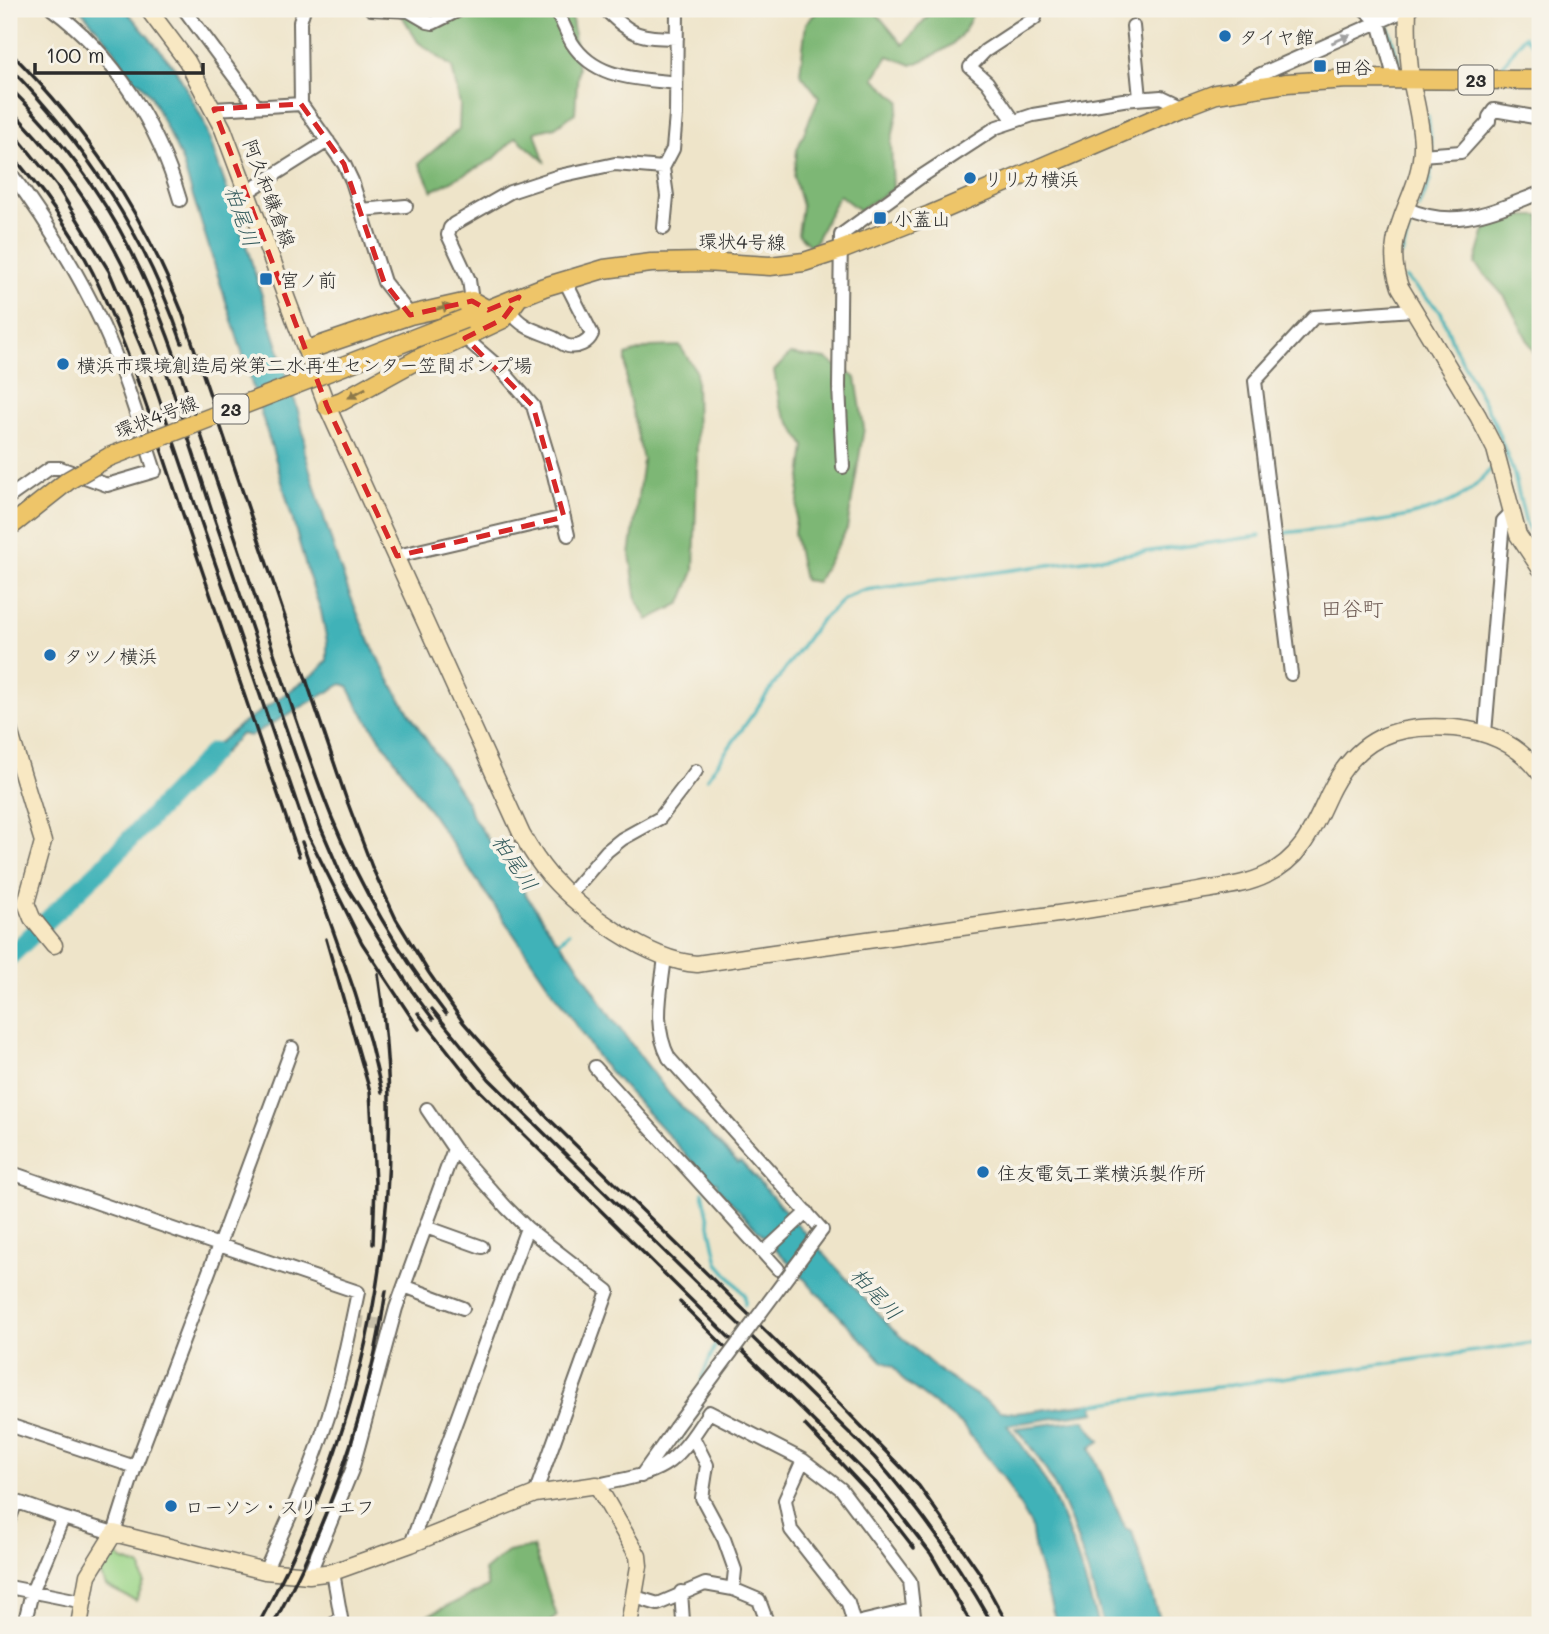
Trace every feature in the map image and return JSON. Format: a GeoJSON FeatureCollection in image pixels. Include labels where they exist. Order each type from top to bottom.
{"type":"FeatureCollection","features":[{"type":"Feature","properties":{"kind":"main road","name":"環状4号線"},"geometry":{"type":"LineString","coordinates":[[10,527],[69,480],[109,457],[464,319],[514,304],[565,281],[604,269],[651,263],[704,261],[770,266],[804,262],[930,215],[1182,107],[1236,89],[1348,79],[1540,80]]}},
{"type":"Feature","properties":{"kind":"main road"},"geometry":{"type":"LineString","coordinates":[[307,350],[410,315],[472,301],[488,310]]}},
{"type":"Feature","properties":{"kind":"main road","name":"23"},"geometry":{"type":"LineString","coordinates":[[327,406],[342,401],[420,358],[503,319],[514,304]]}},
{"type":"Feature","properties":{"kind":"street","name":"阿久和鎌倉線"},"geometry":{"type":"LineString","coordinates":[[148,9],[187,61],[214,109],[327,406],[522,835],[549,875],[569,895],[619,932],[666,957],[696,964],[1123,905],[1251,881],[1274,871],[1301,848],[1313,830],[1334,783],[1356,755],[1374,741],[1395,731],[1418,726],[1467,729],[1485,733],[1514,747],[1540,773]]}},
{"type":"Feature","properties":{"kind":"street"},"geometry":{"type":"LineString","coordinates":[[184,9],[256,106]]}},
{"type":"Feature","properties":{"kind":"street"},"geometry":{"type":"LineString","coordinates":[[304,9],[300,22],[300,104],[344,163],[384,282],[410,315]]}},
{"type":"Feature","properties":{"kind":"street"},"geometry":{"type":"LineString","coordinates":[[372,9],[409,11],[433,23],[461,9]]}},
{"type":"Feature","properties":{"kind":"street"},"geometry":{"type":"LineString","coordinates":[[555,9],[572,42],[598,69],[620,76],[676,83]]}},
{"type":"Feature","properties":{"kind":"street"},"geometry":{"type":"LineString","coordinates":[[605,9],[632,33],[644,37],[677,38]]}},
{"type":"Feature","properties":{"kind":"street"},"geometry":{"type":"LineString","coordinates":[[664,228],[667,196],[663,168],[673,149],[677,9]]}},
{"type":"Feature","properties":{"kind":"street"},"geometry":{"type":"LineString","coordinates":[[1364,9],[1383,20],[1429,154]]}},
{"type":"Feature","properties":{"kind":"street"},"geometry":{"type":"LineString","coordinates":[[1236,89],[1261,74],[1408,9],[1403,80]]}},
{"type":"Feature","properties":{"kind":"street"},"geometry":{"type":"LineString","coordinates":[[61,11],[109,62],[135,99],[172,173],[180,200]]}},
{"type":"Feature","properties":{"kind":"street"},"geometry":{"type":"LineString","coordinates":[[1014,121],[987,82],[970,67],[985,51],[1035,18]]}},
{"type":"Feature","properties":{"kind":"street"},"geometry":{"type":"LineString","coordinates":[[1133,26],[1140,98]]}},
{"type":"Feature","properties":{"kind":"street"},"geometry":{"type":"LineString","coordinates":[[843,467],[839,387],[841,235],[922,176],[997,127],[1033,115],[1140,98],[1161,97],[1182,107]]}},
{"type":"Feature","properties":{"kind":"street"},"geometry":{"type":"LineString","coordinates":[[214,109],[300,104]]}},
{"type":"Feature","properties":{"kind":"street"},"geometry":{"type":"LineString","coordinates":[[1429,154],[1461,152],[1489,121],[1494,110],[1540,118]]}},
{"type":"Feature","properties":{"kind":"street"},"geometry":{"type":"LineString","coordinates":[[247,192],[328,141]]}},
{"type":"Feature","properties":{"kind":"street"},"geometry":{"type":"LineString","coordinates":[[1429,154],[1419,170],[1413,212],[1392,253],[1394,270],[1399,287],[1478,416],[1494,449],[1517,535],[1539,563]]}},
{"type":"Feature","properties":{"kind":"street"},"geometry":{"type":"LineString","coordinates":[[472,301],[469,280],[448,235],[454,224],[510,192],[559,176],[615,164],[663,168]]}},
{"type":"Feature","properties":{"kind":"street"},"geometry":{"type":"LineString","coordinates":[[9,171],[69,258],[104,327],[155,471],[107,485],[60,468],[50,468],[9,497]]}},
{"type":"Feature","properties":{"kind":"street"},"geometry":{"type":"LineString","coordinates":[[1413,212],[1470,218],[1486,215],[1540,194]]}},
{"type":"Feature","properties":{"kind":"street"},"geometry":{"type":"LineString","coordinates":[[361,210],[407,206]]}},
{"type":"Feature","properties":{"kind":"street"},"geometry":{"type":"LineString","coordinates":[[514,304],[518,322],[530,330],[555,338],[568,346],[583,345],[590,341],[592,334],[565,281]]}},
{"type":"Feature","properties":{"kind":"street"},"geometry":{"type":"LineString","coordinates":[[1291,674],[1255,381],[1314,317],[1413,310]]}},
{"type":"Feature","properties":{"kind":"street"},"geometry":{"type":"LineString","coordinates":[[465,338],[501,369],[533,406],[568,535]]}},
{"type":"Feature","properties":{"kind":"street"},"geometry":{"type":"LineString","coordinates":[[1485,733],[1503,521],[1511,513]]}},
{"type":"Feature","properties":{"kind":"street"},"geometry":{"type":"LineString","coordinates":[[397,556],[564,517]]}},
{"type":"Feature","properties":{"kind":"street"},"geometry":{"type":"LineString","coordinates":[[9,730],[43,842],[26,903],[32,918],[54,945]]}},
{"type":"Feature","properties":{"kind":"street"},"geometry":{"type":"LineString","coordinates":[[569,895],[607,851],[622,839],[660,818],[696,771]]}},
{"type":"Feature","properties":{"kind":"street"},"geometry":{"type":"LineString","coordinates":[[640,1476],[822,1230],[802,1216],[669,1058],[659,1034],[658,1022],[666,957]]}},
{"type":"Feature","properties":{"kind":"street"},"geometry":{"type":"LineString","coordinates":[[79,1625],[88,1575],[114,1533],[135,1468],[292,1048]]}},
{"type":"Feature","properties":{"kind":"street"},"geometry":{"type":"LineString","coordinates":[[595,1067],[766,1250],[778,1269]]}},
{"type":"Feature","properties":{"kind":"street"},"geometry":{"type":"LineString","coordinates":[[427,1108],[454,1149],[506,1208],[527,1228],[608,1290],[535,1494]]}},
{"type":"Feature","properties":{"kind":"street"},"geometry":{"type":"LineString","coordinates":[[309,1575],[352,1470],[396,1308],[454,1149]]}},
{"type":"Feature","properties":{"kind":"street"},"geometry":{"type":"LineString","coordinates":[[9,1172],[358,1292],[340,1377],[324,1430],[303,1488],[265,1571]]}},
{"type":"Feature","properties":{"kind":"street"},"geometry":{"type":"LineString","coordinates":[[766,1250],[802,1216]]}},
{"type":"Feature","properties":{"kind":"street"},"geometry":{"type":"LineString","coordinates":[[426,1227],[482,1247]]}},
{"type":"Feature","properties":{"kind":"street"},"geometry":{"type":"LineString","coordinates":[[411,1544],[527,1228]]}},
{"type":"Feature","properties":{"kind":"street"},"geometry":{"type":"LineString","coordinates":[[404,1286],[463,1308]]}},
{"type":"Feature","properties":{"kind":"street"},"geometry":{"type":"LineString","coordinates":[[9,1520],[13,1500],[114,1533],[265,1571],[293,1575],[333,1572],[535,1494],[597,1485],[640,1476],[661,1468],[680,1454],[709,1412],[803,1460],[841,1489],[910,1581],[915,1625]]}},
{"type":"Feature","properties":{"kind":"street"},"geometry":{"type":"LineString","coordinates":[[9,1425],[135,1468]]}},
{"type":"Feature","properties":{"kind":"street"},"geometry":{"type":"LineString","coordinates":[[693,1437],[707,1465],[702,1498],[724,1539],[735,1570],[733,1589]]}},
{"type":"Feature","properties":{"kind":"street"},"geometry":{"type":"LineString","coordinates":[[803,1460],[785,1500],[791,1530],[848,1603],[851,1625],[912,1610]]}},
{"type":"Feature","properties":{"kind":"street"},"geometry":{"type":"LineString","coordinates":[[597,1485],[638,1556],[635,1597],[629,1625]]}},
{"type":"Feature","properties":{"kind":"street"},"geometry":{"type":"LineString","coordinates":[[24,1625],[32,1592],[62,1518]]}},
{"type":"Feature","properties":{"kind":"street"},"geometry":{"type":"LineString","coordinates":[[333,1572],[340,1623]]}},
{"type":"Feature","properties":{"kind":"street"},"geometry":{"type":"LineString","coordinates":[[635,1597],[658,1604],[705,1584],[733,1589],[760,1600],[768,1625]]}},
{"type":"Feature","properties":{"kind":"street"},"geometry":{"type":"LineString","coordinates":[[9,1587],[84,1602]]}},
{"type":"Feature","properties":{"kind":"street"},"geometry":{"type":"LineString","coordinates":[[681,1592],[681,1625]]}},
{"type":"Feature","properties":{"kind":"highlighted area"},"geometry":{"type":"Polygon","coordinates":[[[301,104],[344,164],[384,282],[410,315],[472,301],[488,310],[519,297],[503,319],[465,338],[533,406],[564,517],[397,556],[327,406],[214,109],[301,104]]]}},
{"type":"Feature","properties":{"kind":"green space"},"geometry":{"type":"Polygon","coordinates":[[[398,9],[571,9],[578,69],[575,113],[555,127],[535,132],[544,161],[516,137],[494,159],[432,191],[419,163],[459,129],[460,105],[452,67],[418,42],[398,9]]]}},
{"type":"Feature","properties":{"kind":"green space"},"geometry":{"type":"Polygon","coordinates":[[[820,9],[873,9],[903,45],[934,9],[974,9],[970,21],[958,39],[942,51],[912,65],[888,56],[874,78],[900,101],[891,143],[893,189],[859,210],[839,195],[812,248],[798,234],[802,206],[794,178],[797,150],[819,97],[800,73],[806,23],[820,9]]]}},
{"type":"Feature","properties":{"kind":"green space"},"geometry":{"type":"Polygon","coordinates":[[[1508,216],[1540,216],[1540,364],[1505,297],[1475,264],[1485,230],[1508,216]]]}},
{"type":"Feature","properties":{"kind":"green space"},"geometry":{"type":"Polygon","coordinates":[[[680,346],[696,371],[694,571],[681,603],[648,620],[637,600],[630,555],[643,460],[626,383],[626,355],[651,347],[680,346]]]}},
{"type":"Feature","properties":{"kind":"green space"},"geometry":{"type":"Polygon","coordinates":[[[790,354],[826,359],[856,378],[864,428],[847,529],[817,582],[804,580],[794,533],[805,446],[780,407],[774,371],[790,354]]]}},
{"type":"Feature","properties":{"kind":"green space"},"geometry":{"type":"Polygon","coordinates":[[[533,1547],[557,1616],[546,1625],[407,1625],[488,1587],[484,1571],[507,1552],[533,1547]]]}},
{"type":"Feature","properties":{"kind":"green space"},"geometry":{"type":"Polygon","coordinates":[[[112,1548],[122,1560],[141,1567],[144,1583],[136,1601],[106,1586],[97,1573],[112,1548]]]}},
{"type":"Feature","properties":{"kind":"water"},"geometry":{"type":"Polygon","coordinates":[[[80,9],[125,9],[175,68],[203,120],[249,254],[298,411],[305,440],[304,450],[326,525],[362,624],[394,688],[468,804],[471,814],[556,939],[572,956],[610,1016],[670,1095],[738,1163],[741,1162],[891,1328],[943,1374],[1001,1411],[1016,1413],[1092,1403],[1096,1412],[1007,1425],[1040,1472],[1056,1503],[1074,1548],[1098,1625],[1057,1625],[1035,1552],[1031,1525],[1003,1477],[962,1425],[903,1380],[893,1366],[882,1361],[717,1187],[717,1182],[710,1181],[601,1062],[358,706],[348,686],[342,684],[250,736],[241,734],[203,775],[192,765],[239,726],[317,672],[327,661],[327,642],[321,611],[277,464],[181,158],[151,96],[139,81],[134,81],[111,45],[80,9]]]}},
{"type":"Feature","properties":{"kind":"water"},"geometry":{"type":"Polygon","coordinates":[[[1084,1420],[1100,1441],[1090,1448],[1125,1528],[1132,1531],[1161,1625],[1103,1625],[1080,1547],[1060,1496],[1032,1449],[1015,1428],[1084,1420]]]}},
{"type":"Feature","properties":{"kind":"waterway"},"geometry":{"type":"LineString","coordinates":[[1383,9],[1399,63]]}},
{"type":"Feature","properties":{"kind":"waterway"},"geometry":{"type":"LineString","coordinates":[[1501,68],[1524,36],[1540,51]]}},
{"type":"Feature","properties":{"kind":"waterway"},"geometry":{"type":"LineString","coordinates":[[1428,116],[1432,151]]}},
{"type":"Feature","properties":{"kind":"waterway"},"geometry":{"type":"LineString","coordinates":[[1419,208],[1430,180],[1432,159]]}},
{"type":"Feature","properties":{"kind":"waterway"},"geometry":{"type":"LineString","coordinates":[[1402,254],[1415,215]]}},
{"type":"Feature","properties":{"kind":"waterway"},"geometry":{"type":"LineString","coordinates":[[1406,278],[1441,312],[1454,346],[1493,419],[1514,474],[1526,524],[1540,547]]}},
{"type":"Feature","properties":{"kind":"waterway"},"geometry":{"type":"LineString","coordinates":[[1278,534],[1374,522],[1422,512],[1444,505],[1467,493],[1491,469]]}},
{"type":"Feature","properties":{"kind":"waterway"},"geometry":{"type":"LineString","coordinates":[[707,778],[819,622],[844,599],[859,591],[1260,536]]}},
{"type":"Feature","properties":{"kind":"waterway"},"geometry":{"type":"LineString","coordinates":[[9,957],[107,863],[213,752]]}},
{"type":"Feature","properties":{"kind":"waterway"},"geometry":{"type":"LineString","coordinates":[[556,945],[569,933]]}},
{"type":"Feature","properties":{"kind":"waterway"},"geometry":{"type":"LineString","coordinates":[[703,1192],[718,1263],[745,1295],[745,1304]]}},
{"type":"Feature","properties":{"kind":"waterway"},"geometry":{"type":"LineString","coordinates":[[1088,1405],[1540,1342]]}},
{"type":"Feature","properties":{"kind":"waterway"},"geometry":{"type":"LineString","coordinates":[[701,1387],[702,1377],[715,1346]]}},
{"type":"Feature","properties":{"kind":"waterway"},"geometry":{"type":"LineString","coordinates":[[678,1442],[698,1412],[699,1405]]}},
{"type":"Feature","properties":{"kind":"tunnel"},"geometry":{"type":"LineString","coordinates":[[352,1321],[392,1326]]}},
{"type":"Feature","properties":{"kind":"railway"},"geometry":{"type":"LineString","coordinates":[[9,51],[63,110],[109,172],[130,205],[166,274],[182,312],[347,801],[372,867],[396,919],[429,973],[463,1022],[545,1115],[837,1401],[919,1486],[979,1572],[1008,1625]]}},
{"type":"Feature","properties":{"kind":"railway"},"geometry":{"type":"LineString","coordinates":[[9,67],[64,129],[111,195],[150,266],[182,343]]}},
{"type":"Feature","properties":{"kind":"railway"},"geometry":{"type":"LineString","coordinates":[[9,87],[61,144],[92,185],[119,228],[143,275],[173,351],[332,818],[382,920],[446,1014]]}},
{"type":"Feature","properties":{"kind":"railway"},"geometry":{"type":"LineString","coordinates":[[9,108],[73,183],[106,234],[139,300],[166,370],[321,828],[345,884],[412,991],[433,1019]]}},
{"type":"Feature","properties":{"kind":"railway"},"geometry":{"type":"LineString","coordinates":[[9,127],[57,186],[109,271],[144,354],[307,833],[362,943],[419,1029]]}},
{"type":"Feature","properties":{"kind":"railway"},"geometry":{"type":"LineString","coordinates":[[9,152],[44,195],[75,241],[93,273],[120,335],[155,430],[299,856]]}},
{"type":"Feature","properties":{"kind":"railway"},"geometry":{"type":"LineString","coordinates":[[302,842],[355,993],[382,1092]]}},
{"type":"Feature","properties":{"kind":"railway"},"geometry":{"type":"LineString","coordinates":[[326,939],[370,1091],[375,1182],[373,1244]]}},
{"type":"Feature","properties":{"kind":"railway"},"geometry":{"type":"LineString","coordinates":[[258,1625],[296,1549],[328,1471],[354,1391],[372,1310],[384,1227],[389,1144],[387,1059],[378,974]]}},
{"type":"Feature","properties":{"kind":"railway"},"geometry":{"type":"LineString","coordinates":[[432,1009],[489,1079],[874,1457],[938,1538],[993,1625]]}},
{"type":"Feature","properties":{"kind":"railway"},"geometry":{"type":"LineString","coordinates":[[418,1013],[478,1089],[876,1483],[931,1554],[972,1625]]}},
{"type":"Feature","properties":{"kind":"railway"},"geometry":{"type":"LineString","coordinates":[[273,1625],[312,1545],[344,1463],[369,1378],[386,1291]]}},
{"type":"Feature","properties":{"kind":"railway"},"geometry":{"type":"LineString","coordinates":[[680,1302],[730,1352]]}},
{"type":"Feature","properties":{"kind":"railway"},"geometry":{"type":"LineString","coordinates":[[805,1425],[883,1508],[914,1548]]}},
{"type":"Feature","properties":{"kind":"place","name":"タイヤ館"},"geometry":{"type":"Point","coordinates":[1225,36]}},
{"type":"Feature","properties":{"kind":"place","name":"田谷"},"geometry":{"type":"Point","coordinates":[1320,66]}},
{"type":"Feature","properties":{"kind":"place","name":"リリカ横浜"},"geometry":{"type":"Point","coordinates":[970,178]}},
{"type":"Feature","properties":{"kind":"place","name":"小蓋山"},"geometry":{"type":"Point","coordinates":[880,218]}},
{"type":"Feature","properties":{"kind":"place","name":"宮ノ前"},"geometry":{"type":"Point","coordinates":[266,279]}},
{"type":"Feature","properties":{"kind":"place","name":"横浜市環境創造局栄第二水再生センター笠間ポンプ場"},"geometry":{"type":"Point","coordinates":[63,364]}},
{"type":"Feature","properties":{"kind":"place","name":"タツノ横浜"},"geometry":{"type":"Point","coordinates":[50,655]}},
{"type":"Feature","properties":{"kind":"place","name":"住友電気工業横浜製作所"},"geometry":{"type":"Point","coordinates":[983,1172]}},
{"type":"Feature","properties":{"kind":"place","name":"ローソン・スリーエフ"},"geometry":{"type":"Point","coordinates":[171,1506]}},
{"type":"Feature","properties":{"kind":"district","name":"田谷町"},"geometry":{"type":"Point","coordinates":[1352,607]}},
{"type":"Feature","properties":{"kind":"water label","name":"柏尾川"},"geometry":{"type":"Point","coordinates":[243,216]}},
{"type":"Feature","properties":{"kind":"water label","name":"柏尾川"},"geometry":{"type":"Point","coordinates":[516,862]}},
{"type":"Feature","properties":{"kind":"water label","name":"柏尾川"},"geometry":{"type":"Point","coordinates":[877,1293]}}]}
